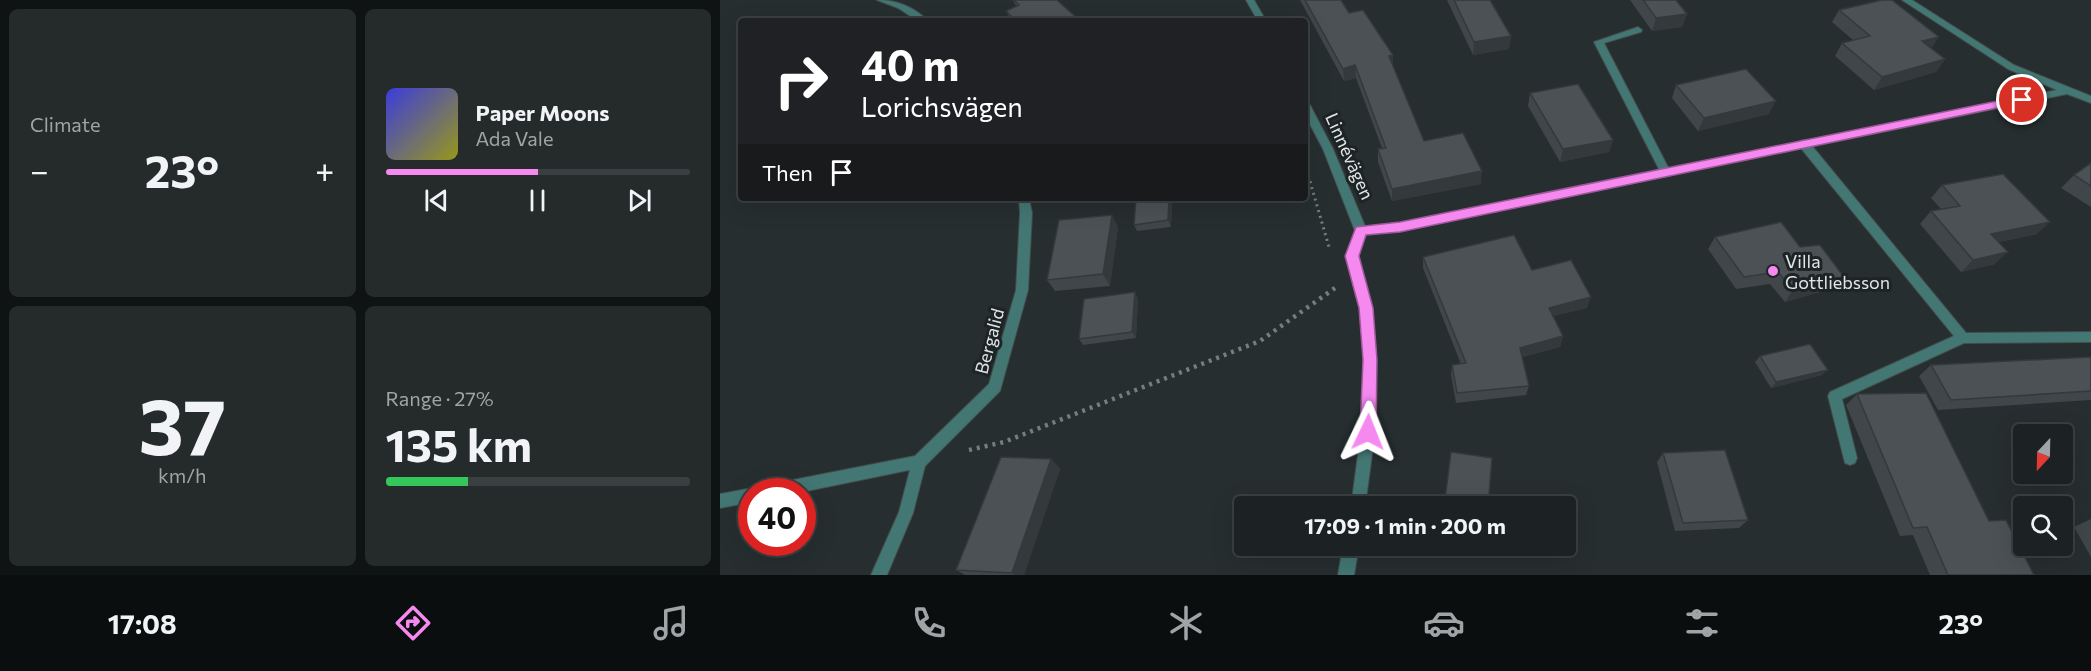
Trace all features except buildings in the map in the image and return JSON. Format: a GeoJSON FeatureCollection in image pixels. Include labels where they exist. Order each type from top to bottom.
{"type":"FeatureCollection","features":[{"type":"Feature","properties":{"kind":"street"},"geometry":{"type":"LineString","coordinates":[[881,0],[901,6],[919,18]]}},
{"type":"Feature","properties":{"kind":"street"},"geometry":{"type":"LineString","coordinates":[[1250,0],[1260,18]]}},
{"type":"Feature","properties":{"kind":"street"},"geometry":{"type":"LineString","coordinates":[[1906,0],[2012,67],[2091,100]]}},
{"type":"Feature","properties":{"kind":"street"},"geometry":{"type":"LineString","coordinates":[[1638,30],[1599,42],[1666,173]]}},
{"type":"Feature","properties":{"kind":"street"},"geometry":{"type":"LineString","coordinates":[[1359,496],[1368,432],[1370,360],[1366,308],[1352,256],[1361,231],[1400,227],[2066,91]]}},
{"type":"Feature","properties":{"kind":"street","name":"Linnévägen"},"geometry":{"type":"LineString","coordinates":[[1308,111],[1328,149],[1361,231]]}},
{"type":"Feature","properties":{"kind":"street"},"geometry":{"type":"LineString","coordinates":[[1804,144],[1963,339]]}},
{"type":"Feature","properties":{"kind":"street","name":"Bergalid"},"geometry":{"type":"LineString","coordinates":[[919,462],[995,387],[1022,290],[1026,213],[1024,201]]}},
{"type":"Feature","properties":{"kind":"street"},"geometry":{"type":"LineString","coordinates":[[1850,458],[1835,396],[1963,339],[2091,337]]}},
{"type":"Feature","properties":{"kind":"street"},"geometry":{"type":"LineString","coordinates":[[816,482],[919,462],[906,513],[879,575]]}},
{"type":"Feature","properties":{"kind":"street"},"geometry":{"type":"LineString","coordinates":[[720,501],[738,498]]}},
{"type":"Feature","properties":{"kind":"street"},"geometry":{"type":"LineString","coordinates":[[1346,575],[1349,556]]}},
{"type":"Feature","properties":{"kind":"path"},"geometry":{"type":"LineString","coordinates":[[1308,174],[1329,248]]}},
{"type":"Feature","properties":{"kind":"path"},"geometry":{"type":"LineString","coordinates":[[961,452],[1004,442],[1260,341],[1338,286]]}},
{"type":"Feature","properties":{"kind":"place","name":"Villa Gottliebsson"},"geometry":{"type":"Point","coordinates":[1773,271]}},
{"type":"Feature","properties":{"kind":"route"},"geometry":{"type":"LineString","coordinates":[[1368,432],[1370,360],[1366,308],[1352,256],[1361,231],[1400,227],[2022,100]]}}]}
